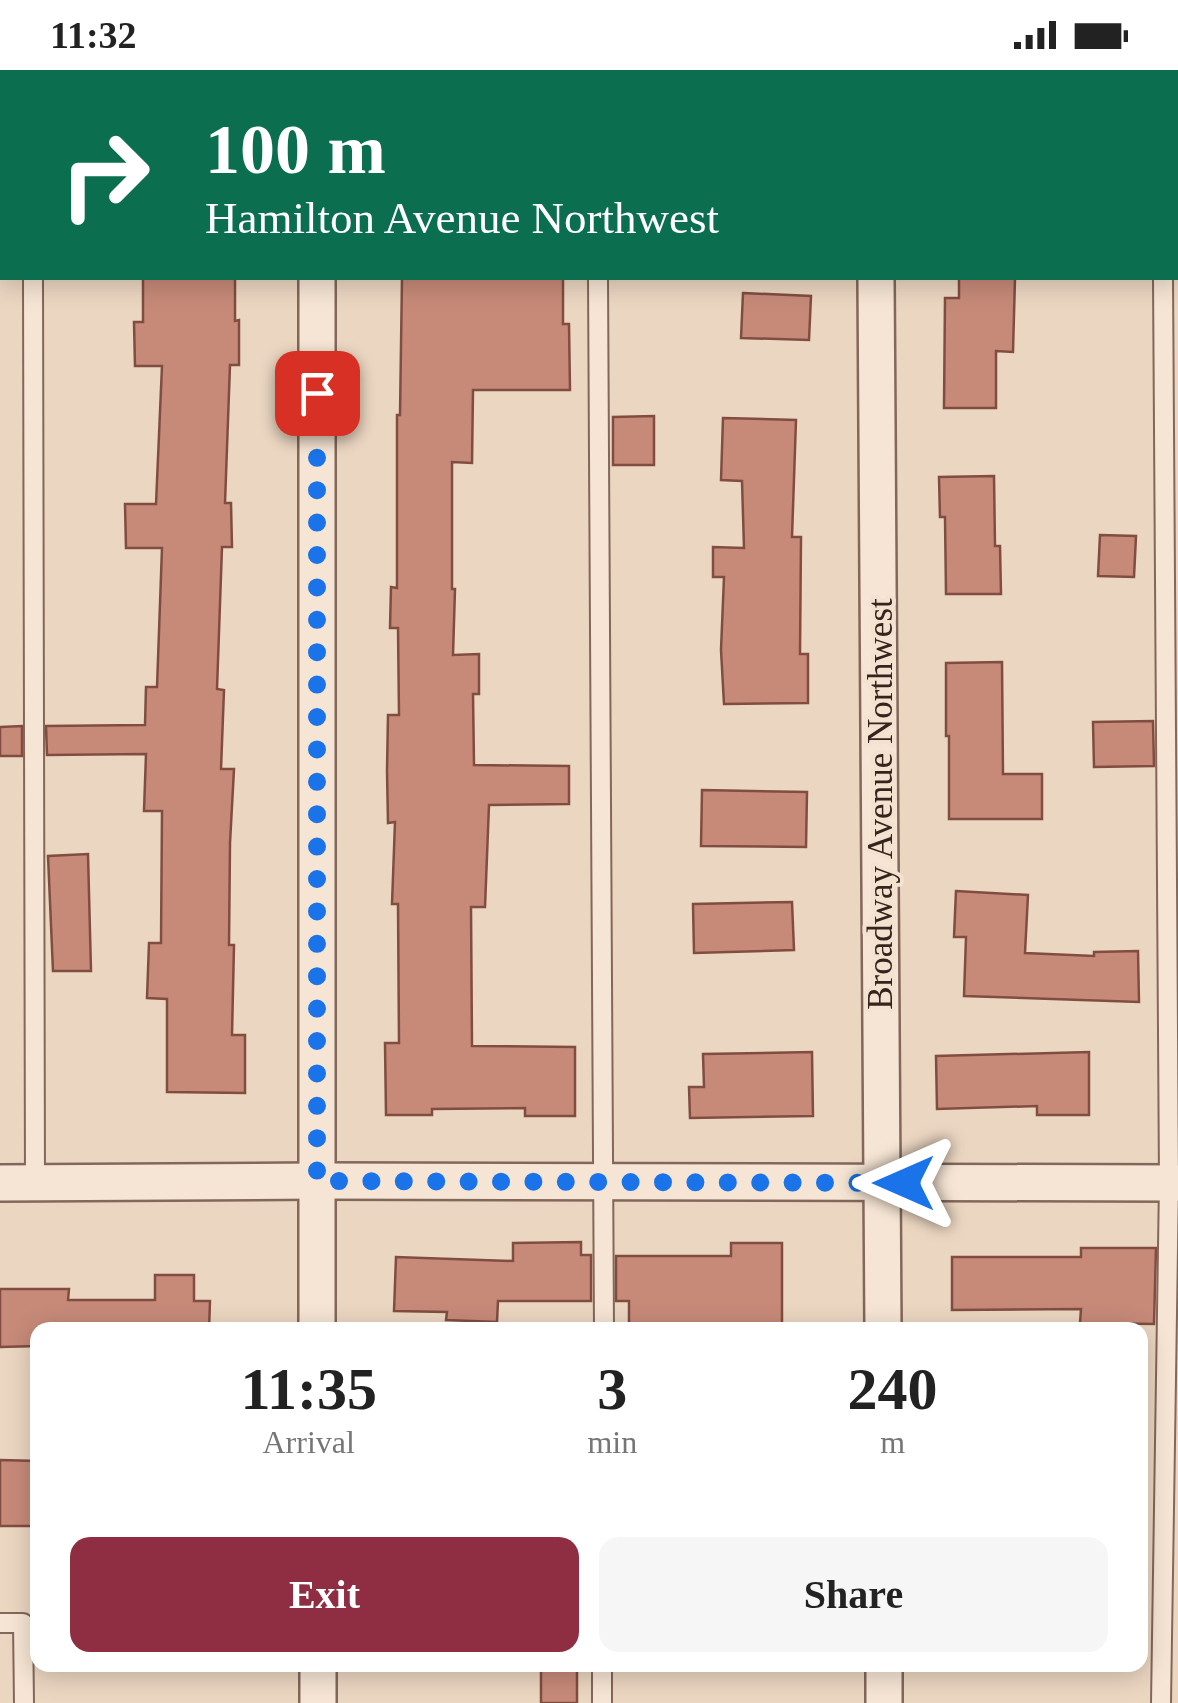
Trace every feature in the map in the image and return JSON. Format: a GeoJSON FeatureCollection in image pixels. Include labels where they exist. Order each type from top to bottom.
{"type":"FeatureCollection","features":[{"type":"Feature","properties":{"kind":"street"},"geometry":{"type":"LineString","coordinates":[[317,1322],[318,280]]}},
{"type":"Feature","properties":{"kind":"street","name":"Broadway Avenue Northwest"},"geometry":{"type":"LineString","coordinates":[[876,280],[884,1322]]}},
{"type":"Feature","properties":{"kind":"street"},"geometry":{"type":"LineString","coordinates":[[17,1182],[1174,1183]]}},
{"type":"Feature","properties":{"kind":"street"},"geometry":{"type":"LineString","coordinates":[[318,1672],[318,1703]]}},
{"type":"Feature","properties":{"kind":"street"},"geometry":{"type":"LineString","coordinates":[[884,1672],[884,1703]]}},
{"type":"Feature","properties":{"kind":"lane"},"geometry":{"type":"LineString","coordinates":[[17,1182],[33,280]]}},
{"type":"Feature","properties":{"kind":"lane"},"geometry":{"type":"LineString","coordinates":[[598,280],[604,1322]]}},
{"type":"Feature","properties":{"kind":"lane"},"geometry":{"type":"LineString","coordinates":[[1161,1703],[1174,1183],[1163,280]]}},
{"type":"Feature","properties":{"kind":"lane"},"geometry":{"type":"LineString","coordinates":[[0,1623],[23,1624],[24,1703]]}},
{"type":"Feature","properties":{"kind":"lane"},"geometry":{"type":"LineString","coordinates":[[602,1672],[602,1703]]}},
{"type":"Feature","properties":{"kind":"building"},"geometry":{"type":"Polygon","coordinates":[[[143,280],[235,280],[239,365],[230,365],[225,503],[231,503],[232,547],[222,547],[217,689],[224,690],[221,769],[234,769],[229,945],[234,945],[232,1035],[245,1035],[245,1093],[167,1092],[167,999],[147,998],[149,943],[161,943],[162,811],[144,811],[146,754],[47,755],[46,726],[145,725],[146,687],[157,687],[162,548],[126,548],[125,504],[156,504],[162,366],[135,366],[134,322],[143,322],[143,280]]]}},
{"type":"Feature","properties":{"kind":"building"},"geometry":{"type":"Polygon","coordinates":[[[402,280],[563,280],[563,324],[569,324],[570,390],[473,390],[472,463],[452,462],[452,589],[453,655],[479,654],[479,694],[473,694],[474,765],[569,766],[569,804],[489,805],[485,907],[471,907],[472,1046],[575,1047],[575,1116],[525,1116],[525,1108],[432,1109],[432,1115],[386,1115],[385,1043],[399,1043],[398,904],[392,904],[395,822],[388,823],[387,771],[388,715],[399,715],[398,628],[390,628],[391,587],[397,588],[402,280]]]}},
{"type":"Feature","properties":{"kind":"building"},"geometry":{"type":"Polygon","coordinates":[[[959,280],[1015,280],[1013,352],[996,351],[996,408],[944,408],[945,298],[959,298],[959,280]]]}},
{"type":"Feature","properties":{"kind":"building"},"geometry":{"type":"Polygon","coordinates":[[[743,293],[811,296],[809,340],[741,338],[743,293]]]}},
{"type":"Feature","properties":{"kind":"building"},"geometry":{"type":"Polygon","coordinates":[[[654,416],[654,465],[613,465],[613,417],[654,416]]]}},
{"type":"Feature","properties":{"kind":"building"},"geometry":{"type":"Polygon","coordinates":[[[723,418],[796,420],[792,537],[801,537],[800,654],[808,654],[808,703],[724,704],[724,577],[713,577],[713,547],[744,548],[742,481],[721,480],[723,418]]]}},
{"type":"Feature","properties":{"kind":"building"},"geometry":{"type":"Polygon","coordinates":[[[994,476],[995,546],[1000,546],[1001,594],[946,594],[945,517],[940,517],[939,477],[994,476]]]}},
{"type":"Feature","properties":{"kind":"building"},"geometry":{"type":"Polygon","coordinates":[[[1100,535],[1136,536],[1134,577],[1098,576],[1100,535]]]}},
{"type":"Feature","properties":{"kind":"building"},"geometry":{"type":"Polygon","coordinates":[[[1002,662],[1003,774],[1042,774],[1042,819],[949,819],[946,663],[1002,662]]]}},
{"type":"Feature","properties":{"kind":"building"},"geometry":{"type":"Polygon","coordinates":[[[1153,721],[1154,766],[1094,767],[1093,722],[1153,721]]]}},
{"type":"Feature","properties":{"kind":"building"},"geometry":{"type":"Polygon","coordinates":[[[22,726],[22,756],[0,756],[0,727],[22,726]]]}},
{"type":"Feature","properties":{"kind":"building"},"geometry":{"type":"Polygon","coordinates":[[[702,790],[807,792],[806,847],[701,846],[702,790]]]}},
{"type":"Feature","properties":{"kind":"building"},"geometry":{"type":"Polygon","coordinates":[[[88,854],[91,971],[53,971],[48,856],[88,854]]]}},
{"type":"Feature","properties":{"kind":"building"},"geometry":{"type":"Polygon","coordinates":[[[956,891],[1028,895],[1025,953],[1094,956],[1094,952],[1138,951],[1139,1002],[964,996],[966,937],[954,937],[956,891]]]}},
{"type":"Feature","properties":{"kind":"building"},"geometry":{"type":"Polygon","coordinates":[[[792,902],[794,950],[694,953],[693,904],[792,902]]]}},
{"type":"Feature","properties":{"kind":"building"},"geometry":{"type":"Polygon","coordinates":[[[812,1052],[813,1116],[690,1118],[689,1087],[704,1087],[703,1054],[812,1052]]]}},
{"type":"Feature","properties":{"kind":"building"},"geometry":{"type":"Polygon","coordinates":[[[1089,1052],[1089,1115],[1037,1115],[1037,1106],[937,1109],[936,1056],[1089,1052]]]}},
{"type":"Feature","properties":{"kind":"building"},"geometry":{"type":"Polygon","coordinates":[[[581,1242],[581,1255],[591,1255],[591,1301],[498,1301],[497,1322],[446,1320],[447,1312],[394,1311],[396,1257],[513,1261],[513,1243],[581,1242]]]}},
{"type":"Feature","properties":{"kind":"building"},"geometry":{"type":"Polygon","coordinates":[[[731,1243],[782,1243],[782,1322],[629,1322],[629,1301],[616,1301],[616,1256],[731,1256],[731,1243]]]}},
{"type":"Feature","properties":{"kind":"building"},"geometry":{"type":"Polygon","coordinates":[[[1081,1248],[1156,1248],[1154,1324],[1080,1322],[1081,1309],[952,1310],[952,1257],[1081,1257],[1081,1248]]]}},
{"type":"Feature","properties":{"kind":"building"},"geometry":{"type":"Polygon","coordinates":[[[155,1275],[194,1275],[194,1301],[210,1301],[209,1322],[30,1322],[30,1346],[0,1347],[0,1289],[69,1289],[68,1300],[155,1300],[155,1275]]]}},
{"type":"Feature","properties":{"kind":"building"},"geometry":{"type":"Polygon","coordinates":[[[0,1460],[30,1461],[30,1526],[0,1526],[0,1460]]]}},
{"type":"Feature","properties":{"kind":"building"},"geometry":{"type":"Polygon","coordinates":[[[541,1672],[577,1672],[577,1703],[541,1703],[541,1672]]]}},
{"type":"Feature","properties":{"kind":"route"},"geometry":{"type":"LineString","coordinates":[[317,393],[317,1181],[904,1183]]}}]}
